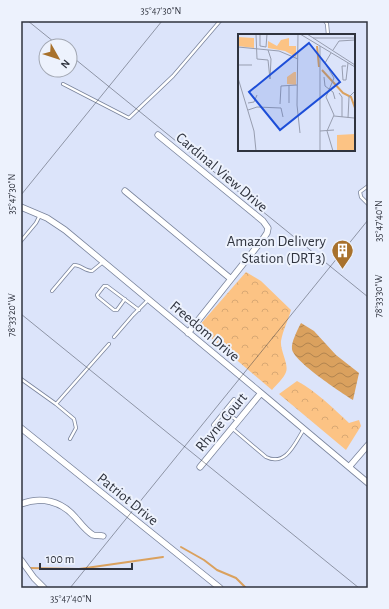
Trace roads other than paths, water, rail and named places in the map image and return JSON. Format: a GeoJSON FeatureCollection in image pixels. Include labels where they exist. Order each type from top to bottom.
{"type":"FeatureCollection","features":[{"type":"Feature","properties":{"kind":"street","name":"Cardinal View Drive"},"geometry":{"type":"LineString","coordinates":[[158,135],[266,224],[268,228],[267,233],[231,279]]}},
{"type":"Feature","properties":{"kind":"street"},"geometry":{"type":"LineString","coordinates":[[125,191],[231,279],[188,333]]}},
{"type":"Feature","properties":{"kind":"street","name":"Freedom Drive"},"geometry":{"type":"LineString","coordinates":[[21,207],[47,218],[65,230],[368,484]]}},
{"type":"Feature","properties":{"kind":"street","name":"Rhyne Court"},"geometry":{"type":"LineString","coordinates":[[200,467],[261,393]]}},
{"type":"Feature","properties":{"kind":"street","name":"Patriot Drive"},"geometry":{"type":"LineString","coordinates":[[21,428],[220,588]]}},
{"type":"Feature","properties":{"kind":"street"},"geometry":{"type":"LineString","coordinates":[[349,467],[368,446]]}},
{"type":"Feature","properties":{"kind":"street"},"geometry":{"type":"LineString","coordinates":[[21,504],[36,500],[53,502],[68,510],[84,528],[94,535],[103,536]]}},
{"type":"Feature","properties":{"kind":"street"},"geometry":{"type":"LineString","coordinates":[[21,560],[34,578],[44,588]]}},
{"type":"Feature","properties":{"kind":"lane"},"geometry":{"type":"LineString","coordinates":[[63,84],[129,118],[173,76],[220,21]]}},
{"type":"Feature","properties":{"kind":"lane"},"geometry":{"type":"LineString","coordinates":[[324,21],[327,24],[328,34]]}},
{"type":"Feature","properties":{"kind":"lane"},"geometry":{"type":"LineString","coordinates":[[368,186],[360,192],[361,197],[368,204]]}},
{"type":"Feature","properties":{"kind":"lane"},"geometry":{"type":"LineString","coordinates":[[21,241],[36,223],[40,215]]}},
{"type":"Feature","properties":{"kind":"lane"},"geometry":{"type":"LineString","coordinates":[[52,291],[74,265],[78,265],[87,271],[92,271],[103,261]]}},
{"type":"Feature","properties":{"kind":"lane"},"geometry":{"type":"LineString","coordinates":[[125,299],[117,310],[114,310],[97,295],[104,286],[107,286],[125,299],[138,310]]}},
{"type":"Feature","properties":{"kind":"lane"},"geometry":{"type":"LineString","coordinates":[[114,337],[148,299]]}},
{"type":"Feature","properties":{"kind":"lane"},"geometry":{"type":"LineString","coordinates":[[56,404],[109,344]]}},
{"type":"Feature","properties":{"kind":"lane"},"geometry":{"type":"LineString","coordinates":[[21,379],[74,419],[76,428],[70,439]]}},
{"type":"Feature","properties":{"kind":"lane"},"geometry":{"type":"LineString","coordinates":[[213,425],[234,399]]}},
{"type":"Feature","properties":{"kind":"lane"},"geometry":{"type":"LineString","coordinates":[[224,411],[238,420]]}},
{"type":"Feature","properties":{"kind":"lane"},"geometry":{"type":"LineString","coordinates":[[232,428],[266,457],[272,460],[278,460],[284,457],[304,429]]}},
{"type":"Feature","properties":{"kind":"water"},"geometry":{"type":"Polygon","coordinates":[[[301,323],[314,331],[336,355],[359,373],[353,400],[309,369],[294,354],[292,349],[293,343],[301,323]]]}},
{"type":"Feature","properties":{"kind":"waterway"},"geometry":{"type":"LineString","coordinates":[[181,547],[204,560],[217,570],[236,578],[246,588]]}},
{"type":"Feature","properties":{"kind":"waterway"},"geometry":{"type":"LineString","coordinates":[[29,568],[79,569],[163,557]]}},
{"type":"Feature","properties":{"kind":"place","name":"Amazon Delivery Station (DRT3)"},"geometry":{"type":"Point","coordinates":[342,270]}}]}
